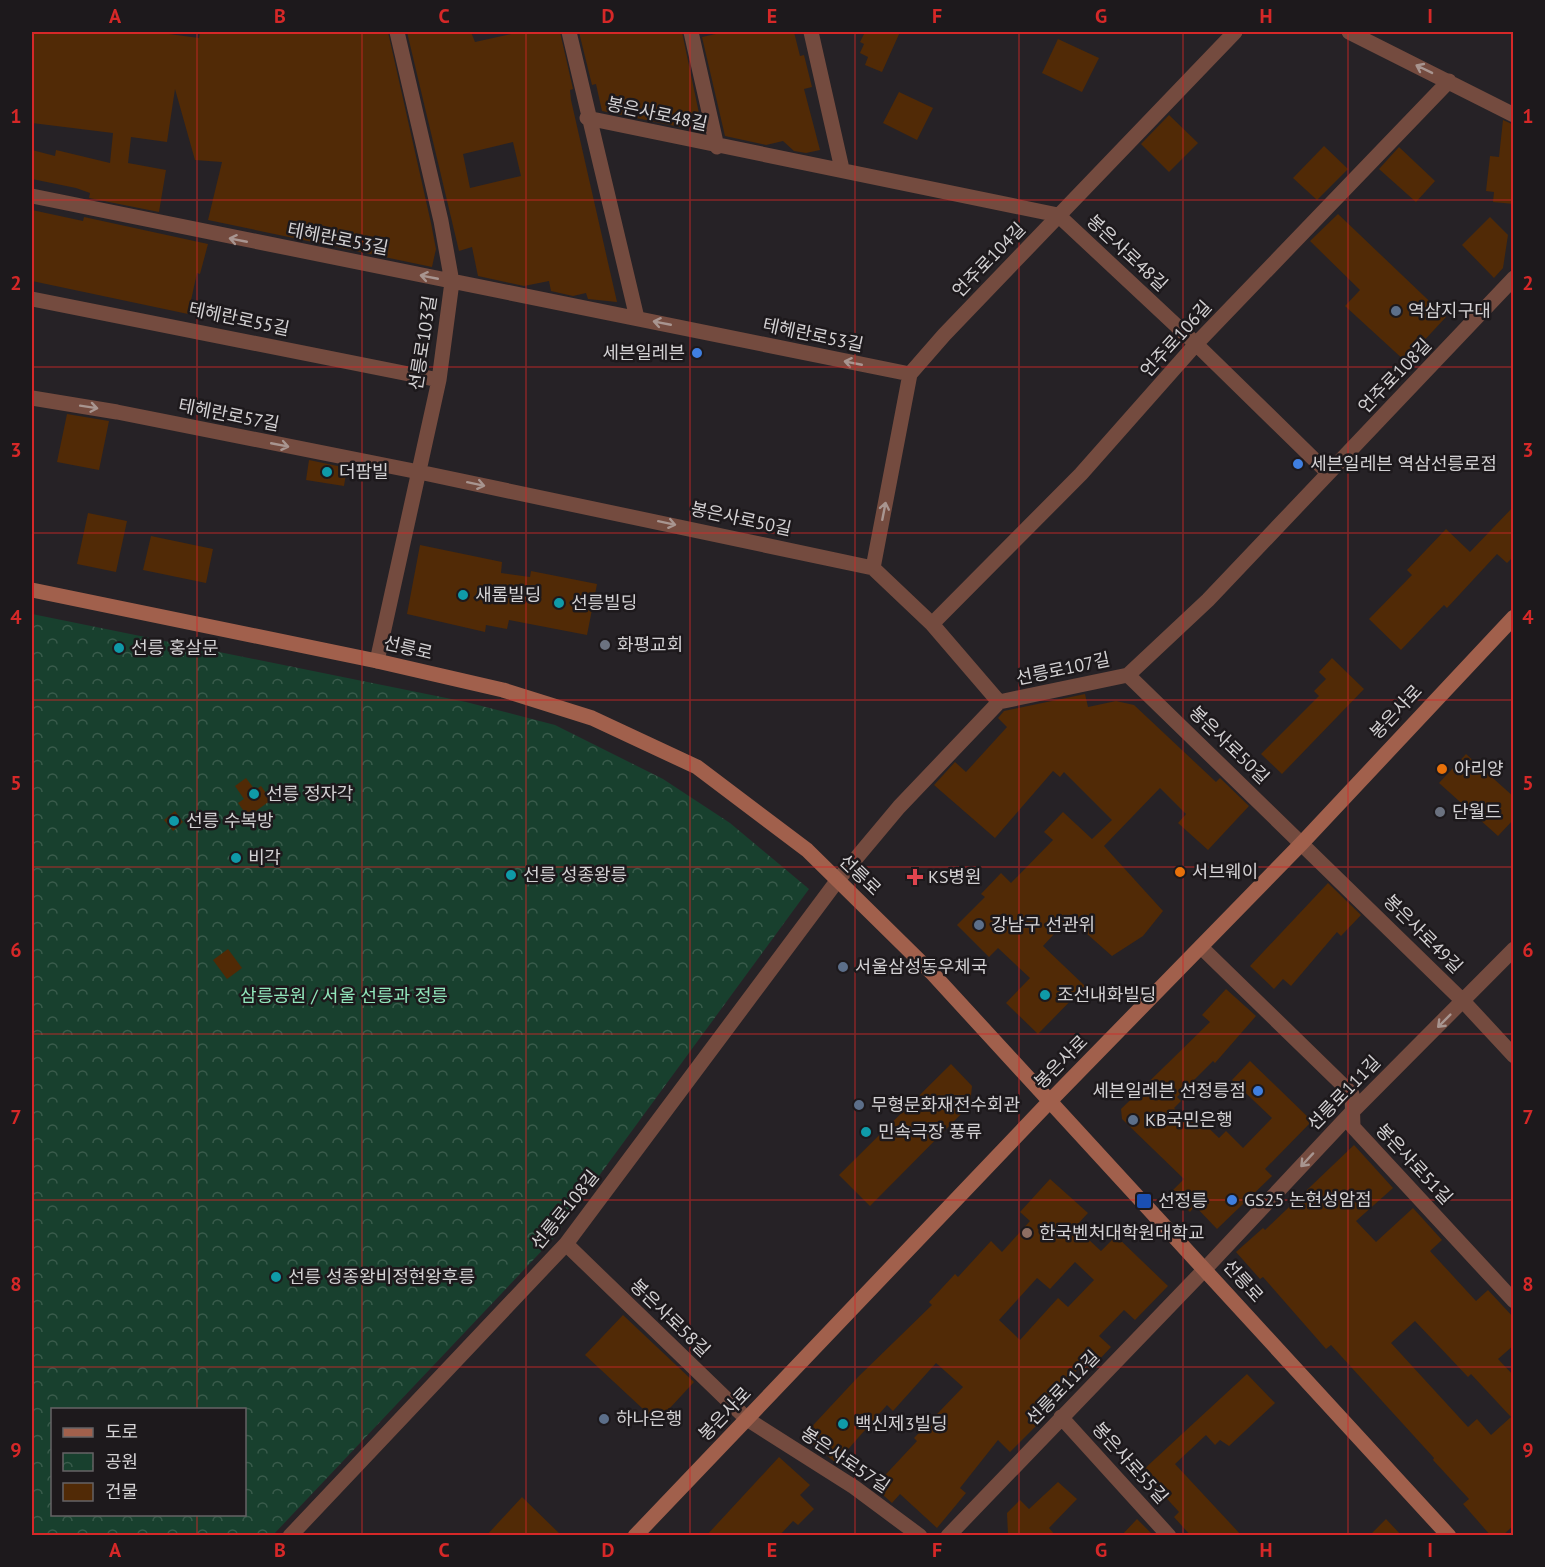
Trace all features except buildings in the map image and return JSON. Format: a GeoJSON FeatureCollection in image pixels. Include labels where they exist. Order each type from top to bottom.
{"type":"FeatureCollection","features":[{"type":"Feature","properties":{"kind":"main road","name":"선릉로"},"geometry":{"type":"LineString","coordinates":[[32,590],[377,661],[551,704],[620,729],[697,767],[791,837],[933,974],[1449,1536]]}},
{"type":"Feature","properties":{"kind":"main road","name":"봉은사로"},"geometry":{"type":"LineString","coordinates":[[635,1536],[1050,1101],[1302,843],[1514,616]]}},
{"type":"Feature","properties":{"kind":"street","name":"선릉로103길"},"geometry":{"type":"LineString","coordinates":[[377,661],[439,380],[452,282],[441,221],[397,32]]}},
{"type":"Feature","properties":{"kind":"street"},"geometry":{"type":"LineString","coordinates":[[568,32],[637,318]]}},
{"type":"Feature","properties":{"kind":"street","name":"봉은사로48길"},"geometry":{"type":"LineString","coordinates":[[691,32],[717,147]]}},
{"type":"Feature","properties":{"kind":"street"},"geometry":{"type":"LineString","coordinates":[[811,32],[842,169]]}},
{"type":"Feature","properties":{"kind":"street","name":"언주로104길"},"geometry":{"type":"LineString","coordinates":[[910,374],[1058,215],[1235,32]]}},
{"type":"Feature","properties":{"kind":"street"},"geometry":{"type":"LineString","coordinates":[[1349,32],[1514,115]]}},
{"type":"Feature","properties":{"kind":"street","name":"언주로106길"},"geometry":{"type":"LineString","coordinates":[[932,624],[1081,474],[1196,344],[1449,81]]}},
{"type":"Feature","properties":{"kind":"street","name":"봉은사로48길"},"geometry":{"type":"LineString","coordinates":[[587,118],[717,147],[842,169],[1058,215],[1196,344],[1328,473]]}},
{"type":"Feature","properties":{"kind":"street","name":"테헤란로53길"},"geometry":{"type":"LineString","coordinates":[[32,196],[910,374]]}},
{"type":"Feature","properties":{"kind":"street","name":"언주로108길"},"geometry":{"type":"LineString","coordinates":[[1328,473],[1514,278]]}},
{"type":"Feature","properties":{"kind":"street","name":"테헤란로55길"},"geometry":{"type":"LineString","coordinates":[[32,298],[439,380]]}},
{"type":"Feature","properties":{"kind":"street"},"geometry":{"type":"LineString","coordinates":[[910,374],[873,568],[932,624],[999,702]]}},
{"type":"Feature","properties":{"kind":"street","name":"테헤란로57길"},"geometry":{"type":"LineString","coordinates":[[32,398],[117,412],[419,472]]}},
{"type":"Feature","properties":{"kind":"street","name":"봉은사로50길"},"geometry":{"type":"LineString","coordinates":[[419,472],[873,568]]}},
{"type":"Feature","properties":{"kind":"street","name":"선릉로107길"},"geometry":{"type":"LineString","coordinates":[[837,881],[899,807],[999,702],[1128,675],[1208,600],[1328,473]]}},
{"type":"Feature","properties":{"kind":"street","name":"봉은사로50길"},"geometry":{"type":"LineString","coordinates":[[1128,675],[1302,843]]}},
{"type":"Feature","properties":{"kind":"street","name":"봉은사로49길"},"geometry":{"type":"LineString","coordinates":[[1302,843],[1463,1001],[1514,1056]]}},
{"type":"Feature","properties":{"kind":"street","name":"선릉로108길"},"geometry":{"type":"LineString","coordinates":[[290,1536],[566,1244],[837,881]]}},
{"type":"Feature","properties":{"kind":"street","name":"봉은사로51길"},"geometry":{"type":"LineString","coordinates":[[1201,947],[1352,1094],[1353,1127],[1514,1301]]}},
{"type":"Feature","properties":{"kind":"street","name":"선릉로111길"},"geometry":{"type":"LineString","coordinates":[[1205,1269],[1352,1112],[1514,949]]}},
{"type":"Feature","properties":{"kind":"street","name":"봉은사로58길"},"geometry":{"type":"LineString","coordinates":[[566,1244],[747,1419]]}},
{"type":"Feature","properties":{"kind":"street","name":"선릉로112길"},"geometry":{"type":"LineString","coordinates":[[948,1536],[1205,1269]]}},
{"type":"Feature","properties":{"kind":"street","name":"봉은사로55길"},"geometry":{"type":"LineString","coordinates":[[1061,1417],[1169,1536]]}},
{"type":"Feature","properties":{"kind":"street","name":"봉은사로57길"},"geometry":{"type":"LineString","coordinates":[[747,1419],[854,1487],[920,1536]]}},
{"type":"Feature","properties":{"kind":"green space","name":"삼릉공원 / 서울 선릉과 정릉"},"geometry":{"type":"Polygon","coordinates":[[[32,614],[466,702],[555,725],[663,779],[730,823],[809,889],[552,1240],[273,1535],[32,1535],[32,614]]]}},
{"type":"Feature","properties":{"kind":"place","name":"역삼지구대"},"geometry":{"type":"Point","coordinates":[1396,311]}},
{"type":"Feature","properties":{"kind":"place","name":"세븐일레븐"},"geometry":{"type":"Point","coordinates":[697,353]}},
{"type":"Feature","properties":{"kind":"place","name":"세븐일레븐 역삼선릉로점"},"geometry":{"type":"Point","coordinates":[1298,464]}},
{"type":"Feature","properties":{"kind":"place","name":"더팜빌"},"geometry":{"type":"Point","coordinates":[327,472]}},
{"type":"Feature","properties":{"kind":"place","name":"새롬빌딩"},"geometry":{"type":"Point","coordinates":[463,595]}},
{"type":"Feature","properties":{"kind":"place","name":"선릉빌딩"},"geometry":{"type":"Point","coordinates":[559,603]}},
{"type":"Feature","properties":{"kind":"place","name":"화평교회"},"geometry":{"type":"Point","coordinates":[605,645]}},
{"type":"Feature","properties":{"kind":"place","name":"선릉 홍살문"},"geometry":{"type":"Point","coordinates":[119,648]}},
{"type":"Feature","properties":{"kind":"place","name":"아리양"},"geometry":{"type":"Point","coordinates":[1442,769]}},
{"type":"Feature","properties":{"kind":"place","name":"선릉 정자각"},"geometry":{"type":"Point","coordinates":[254,794]}},
{"type":"Feature","properties":{"kind":"place","name":"단월드"},"geometry":{"type":"Point","coordinates":[1440,812]}},
{"type":"Feature","properties":{"kind":"place","name":"선릉 수복방"},"geometry":{"type":"Point","coordinates":[174,821]}},
{"type":"Feature","properties":{"kind":"place","name":"비각"},"geometry":{"type":"Point","coordinates":[236,858]}},
{"type":"Feature","properties":{"kind":"place","name":"서브웨이"},"geometry":{"type":"Point","coordinates":[1180,872]}},
{"type":"Feature","properties":{"kind":"place","name":"선릉 성종왕릉"},"geometry":{"type":"Point","coordinates":[511,875]}},
{"type":"Feature","properties":{"kind":"place","name":"KS병원"},"geometry":{"type":"Point","coordinates":[915,877]}},
{"type":"Feature","properties":{"kind":"place","name":"강남구 선관위"},"geometry":{"type":"Point","coordinates":[979,925]}},
{"type":"Feature","properties":{"kind":"place","name":"서울삼성동우체국"},"geometry":{"type":"Point","coordinates":[843,967]}},
{"type":"Feature","properties":{"kind":"place","name":"조선내화빌딩"},"geometry":{"type":"Point","coordinates":[1045,995]}},
{"type":"Feature","properties":{"kind":"place","name":"세븐일레븐 선정릉점"},"geometry":{"type":"Point","coordinates":[1258,1091]}},
{"type":"Feature","properties":{"kind":"place","name":"무형문화재전수회관"},"geometry":{"type":"Point","coordinates":[859,1105]}},
{"type":"Feature","properties":{"kind":"place","name":"KB국민은행"},"geometry":{"type":"Point","coordinates":[1133,1120]}},
{"type":"Feature","properties":{"kind":"place","name":"민속극장 풍류"},"geometry":{"type":"Point","coordinates":[866,1132]}},
{"type":"Feature","properties":{"kind":"place","name":"GS25 논현성암점"},"geometry":{"type":"Point","coordinates":[1232,1200]}},
{"type":"Feature","properties":{"kind":"place","name":"선정릉"},"geometry":{"type":"Point","coordinates":[1144,1201]}},
{"type":"Feature","properties":{"kind":"place","name":"한국벤처대학원대학교"},"geometry":{"type":"Point","coordinates":[1027,1233]}},
{"type":"Feature","properties":{"kind":"place","name":"선릉 성종왕비정현왕후릉"},"geometry":{"type":"Point","coordinates":[276,1277]}},
{"type":"Feature","properties":{"kind":"place","name":"하나은행"},"geometry":{"type":"Point","coordinates":[604,1419]}},
{"type":"Feature","properties":{"kind":"place","name":"백신제3빌딩"},"geometry":{"type":"Point","coordinates":[843,1424]}}]}
